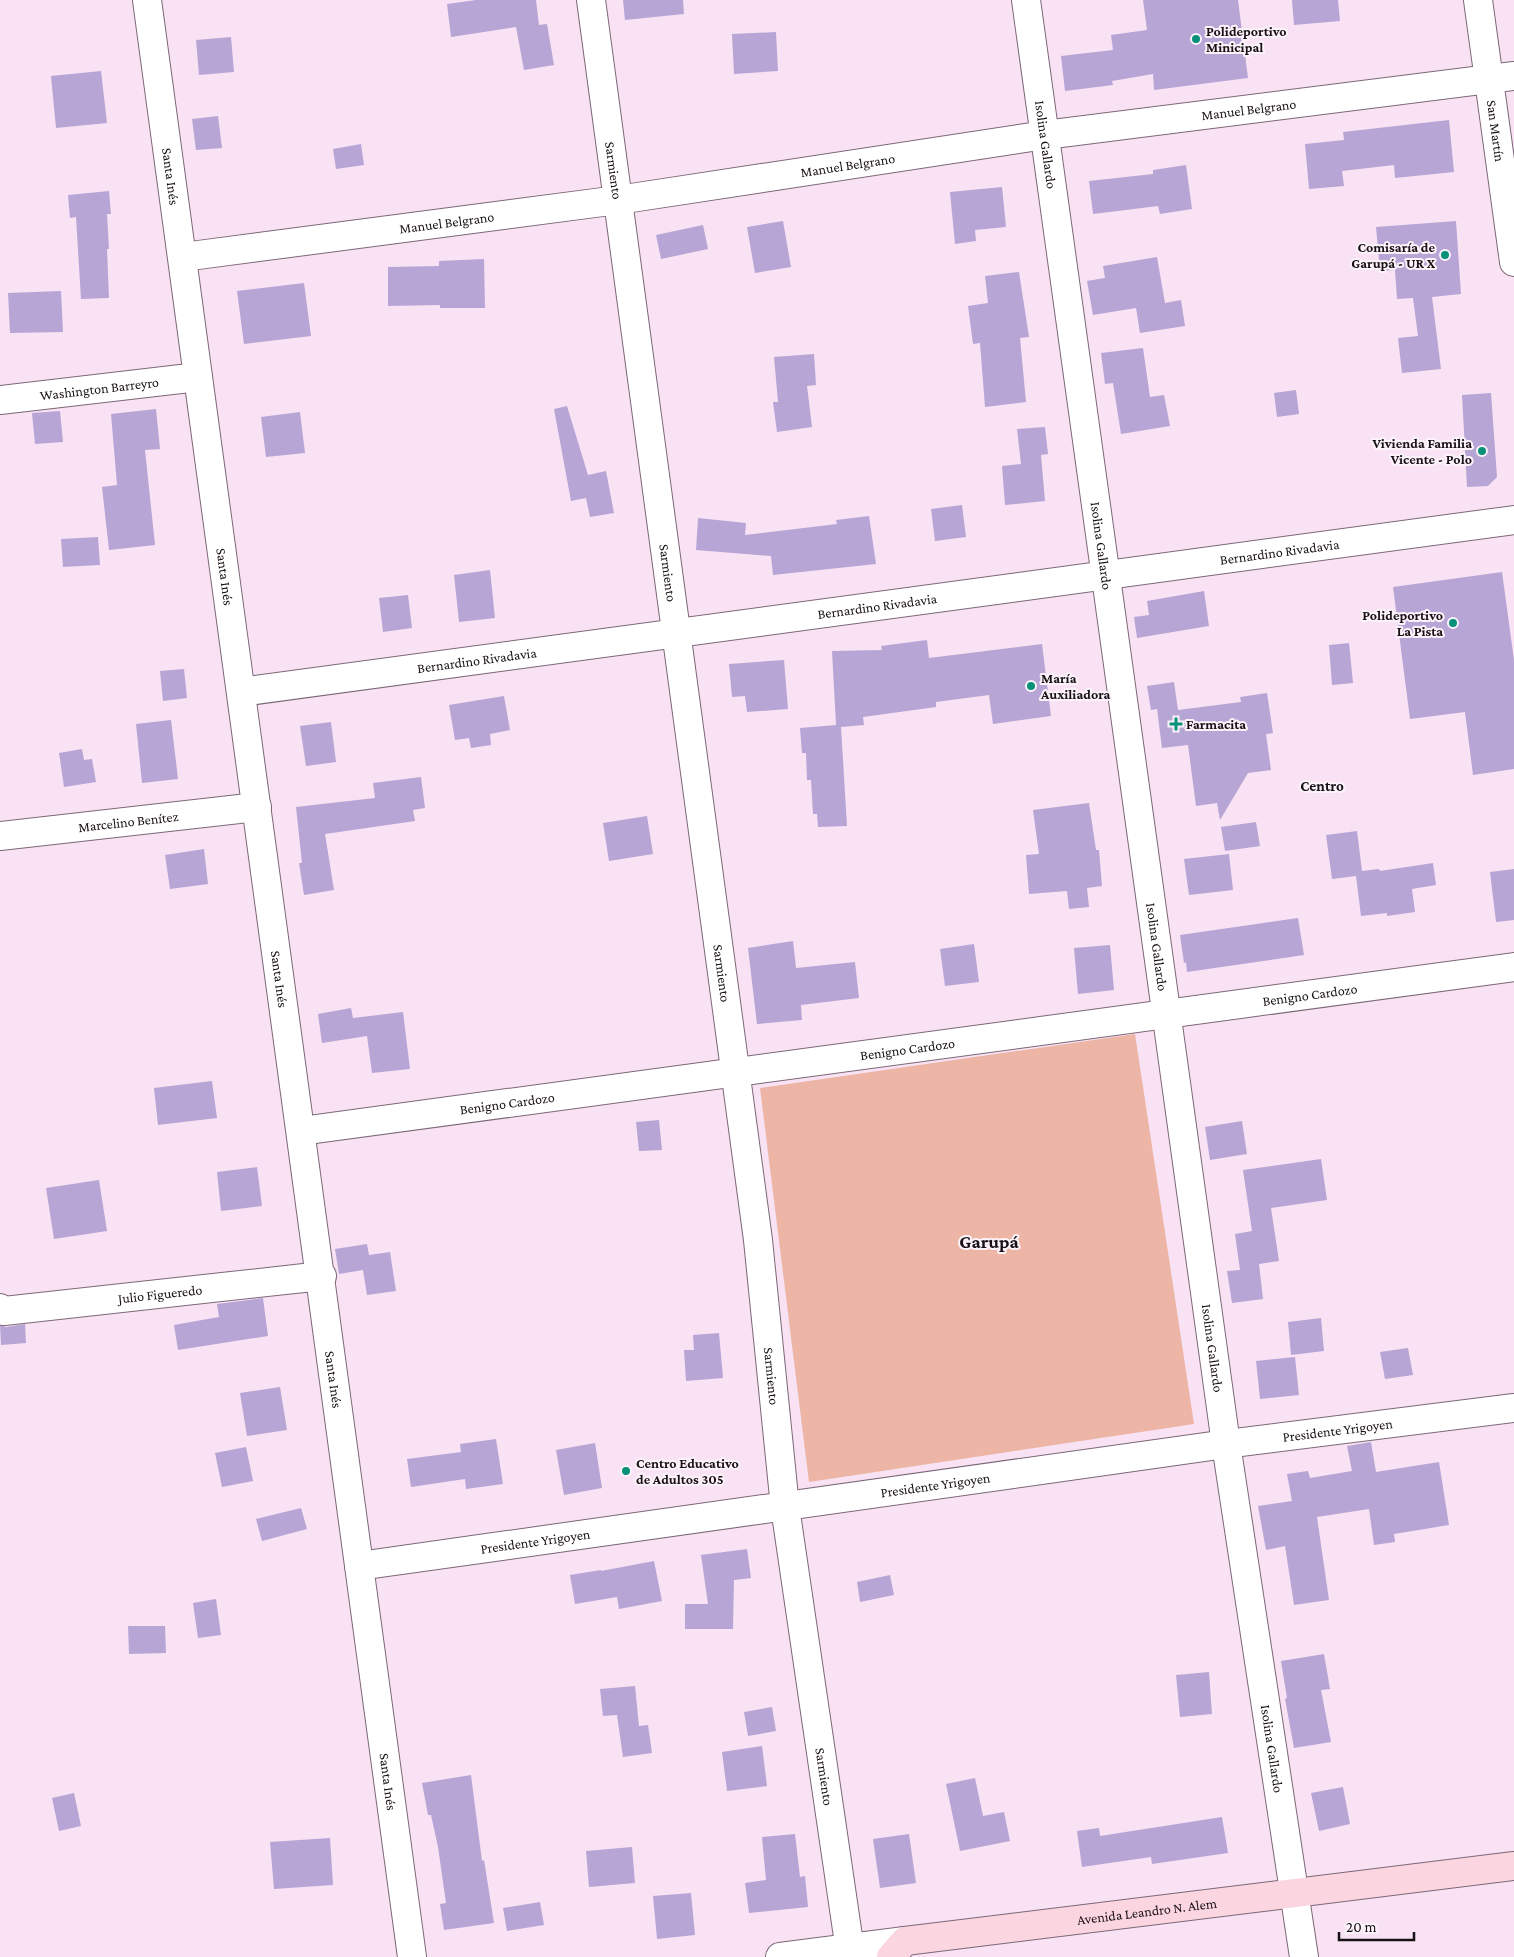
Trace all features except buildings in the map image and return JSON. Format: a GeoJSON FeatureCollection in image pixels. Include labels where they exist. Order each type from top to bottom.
{"type":"FeatureCollection","features":[{"type":"Feature","properties":{"kind":"main road","name":"Avenida Leandro N. Alem"},"geometry":{"type":"LineString","coordinates":[[898,1949],[1295,1893],[1514,1866]]}},
{"type":"Feature","properties":{"kind":"street","name":"Santa Inés"},"geometry":{"type":"LineString","coordinates":[[148,0],[322,1276],[412,1957]]}},
{"type":"Feature","properties":{"kind":"street","name":"Sarmiento"},"geometry":{"type":"LineString","coordinates":[[591,0],[758,1240],[785,1507],[850,1952]]}},
{"type":"Feature","properties":{"kind":"street","name":"Isolina Gallardo"},"geometry":{"type":"LineString","coordinates":[[1026,0],[1104,576],[1167,1013],[1226,1444],[1304,1957]]}},
{"type":"Feature","properties":{"kind":"street","name":"San Martín"},"geometry":{"type":"LineString","coordinates":[[1478,0],[1502,78],[1514,262]]}},
{"type":"Feature","properties":{"kind":"street","name":"Manuel Belgrano"},"geometry":{"type":"LineString","coordinates":[[182,257],[618,200],[1045,135],[1502,78]]}},
{"type":"Feature","properties":{"kind":"street","name":"Washington Barreyro"},"geometry":{"type":"LineString","coordinates":[[0,400],[198,377]]}},
{"type":"Feature","properties":{"kind":"street","name":"Bernardino Rivadavia"},"geometry":{"type":"LineString","coordinates":[[242,692],[1514,520]]}},
{"type":"Feature","properties":{"kind":"street","name":"Marcelino Benítez"},"geometry":{"type":"LineString","coordinates":[[0,836],[257,807]]}},
{"type":"Feature","properties":{"kind":"street","name":"Benigno Cardozo"},"geometry":{"type":"LineString","coordinates":[[301,1131],[1514,967]]}},
{"type":"Feature","properties":{"kind":"street","name":"Julio Figueredo"},"geometry":{"type":"LineString","coordinates":[[0,1308],[4,1310],[322,1276]]}},
{"type":"Feature","properties":{"kind":"street","name":"Presidente Yrigoyen"},"geometry":{"type":"LineString","coordinates":[[359,1566],[1226,1444],[1514,1408]]}},
{"type":"Feature","properties":{"kind":"street","name":"Avenida Leandro N. Alem"},"geometry":{"type":"LineString","coordinates":[[780,1957],[898,1949]]}},
{"type":"Feature","properties":{"kind":"shaded area"},"geometry":{"type":"Polygon","coordinates":[[[1135,1034],[1194,1424],[809,1482],[760,1088],[1135,1034]]]}},
{"type":"Feature","properties":{"kind":"place","name":"Polideportivo Minicipal"},"geometry":{"type":"Point","coordinates":[1196,39]}},
{"type":"Feature","properties":{"kind":"place","name":"Comisaría de Garupá - UR X"},"geometry":{"type":"Point","coordinates":[1445,255]}},
{"type":"Feature","properties":{"kind":"place","name":"Vivienda Familia Vicente - Polo"},"geometry":{"type":"Point","coordinates":[1482,451]}},
{"type":"Feature","properties":{"kind":"place","name":"Polideportivo La Pista"},"geometry":{"type":"Point","coordinates":[1453,623]}},
{"type":"Feature","properties":{"kind":"place","name":"María Auxiliadora"},"geometry":{"type":"Point","coordinates":[1031,686]}},
{"type":"Feature","properties":{"kind":"place","name":"Farmacita"},"geometry":{"type":"Point","coordinates":[1176,724]}},
{"type":"Feature","properties":{"kind":"place","name":"Centro Educativo de Adultos 305"},"geometry":{"type":"Point","coordinates":[626,1471]}},
{"type":"Feature","properties":{"kind":"district","name":"Centro"},"geometry":{"type":"Point","coordinates":[1322,786]}},
{"type":"Feature","properties":{"kind":"district","name":"Garupá"},"geometry":{"type":"Point","coordinates":[989,1241]}}]}
